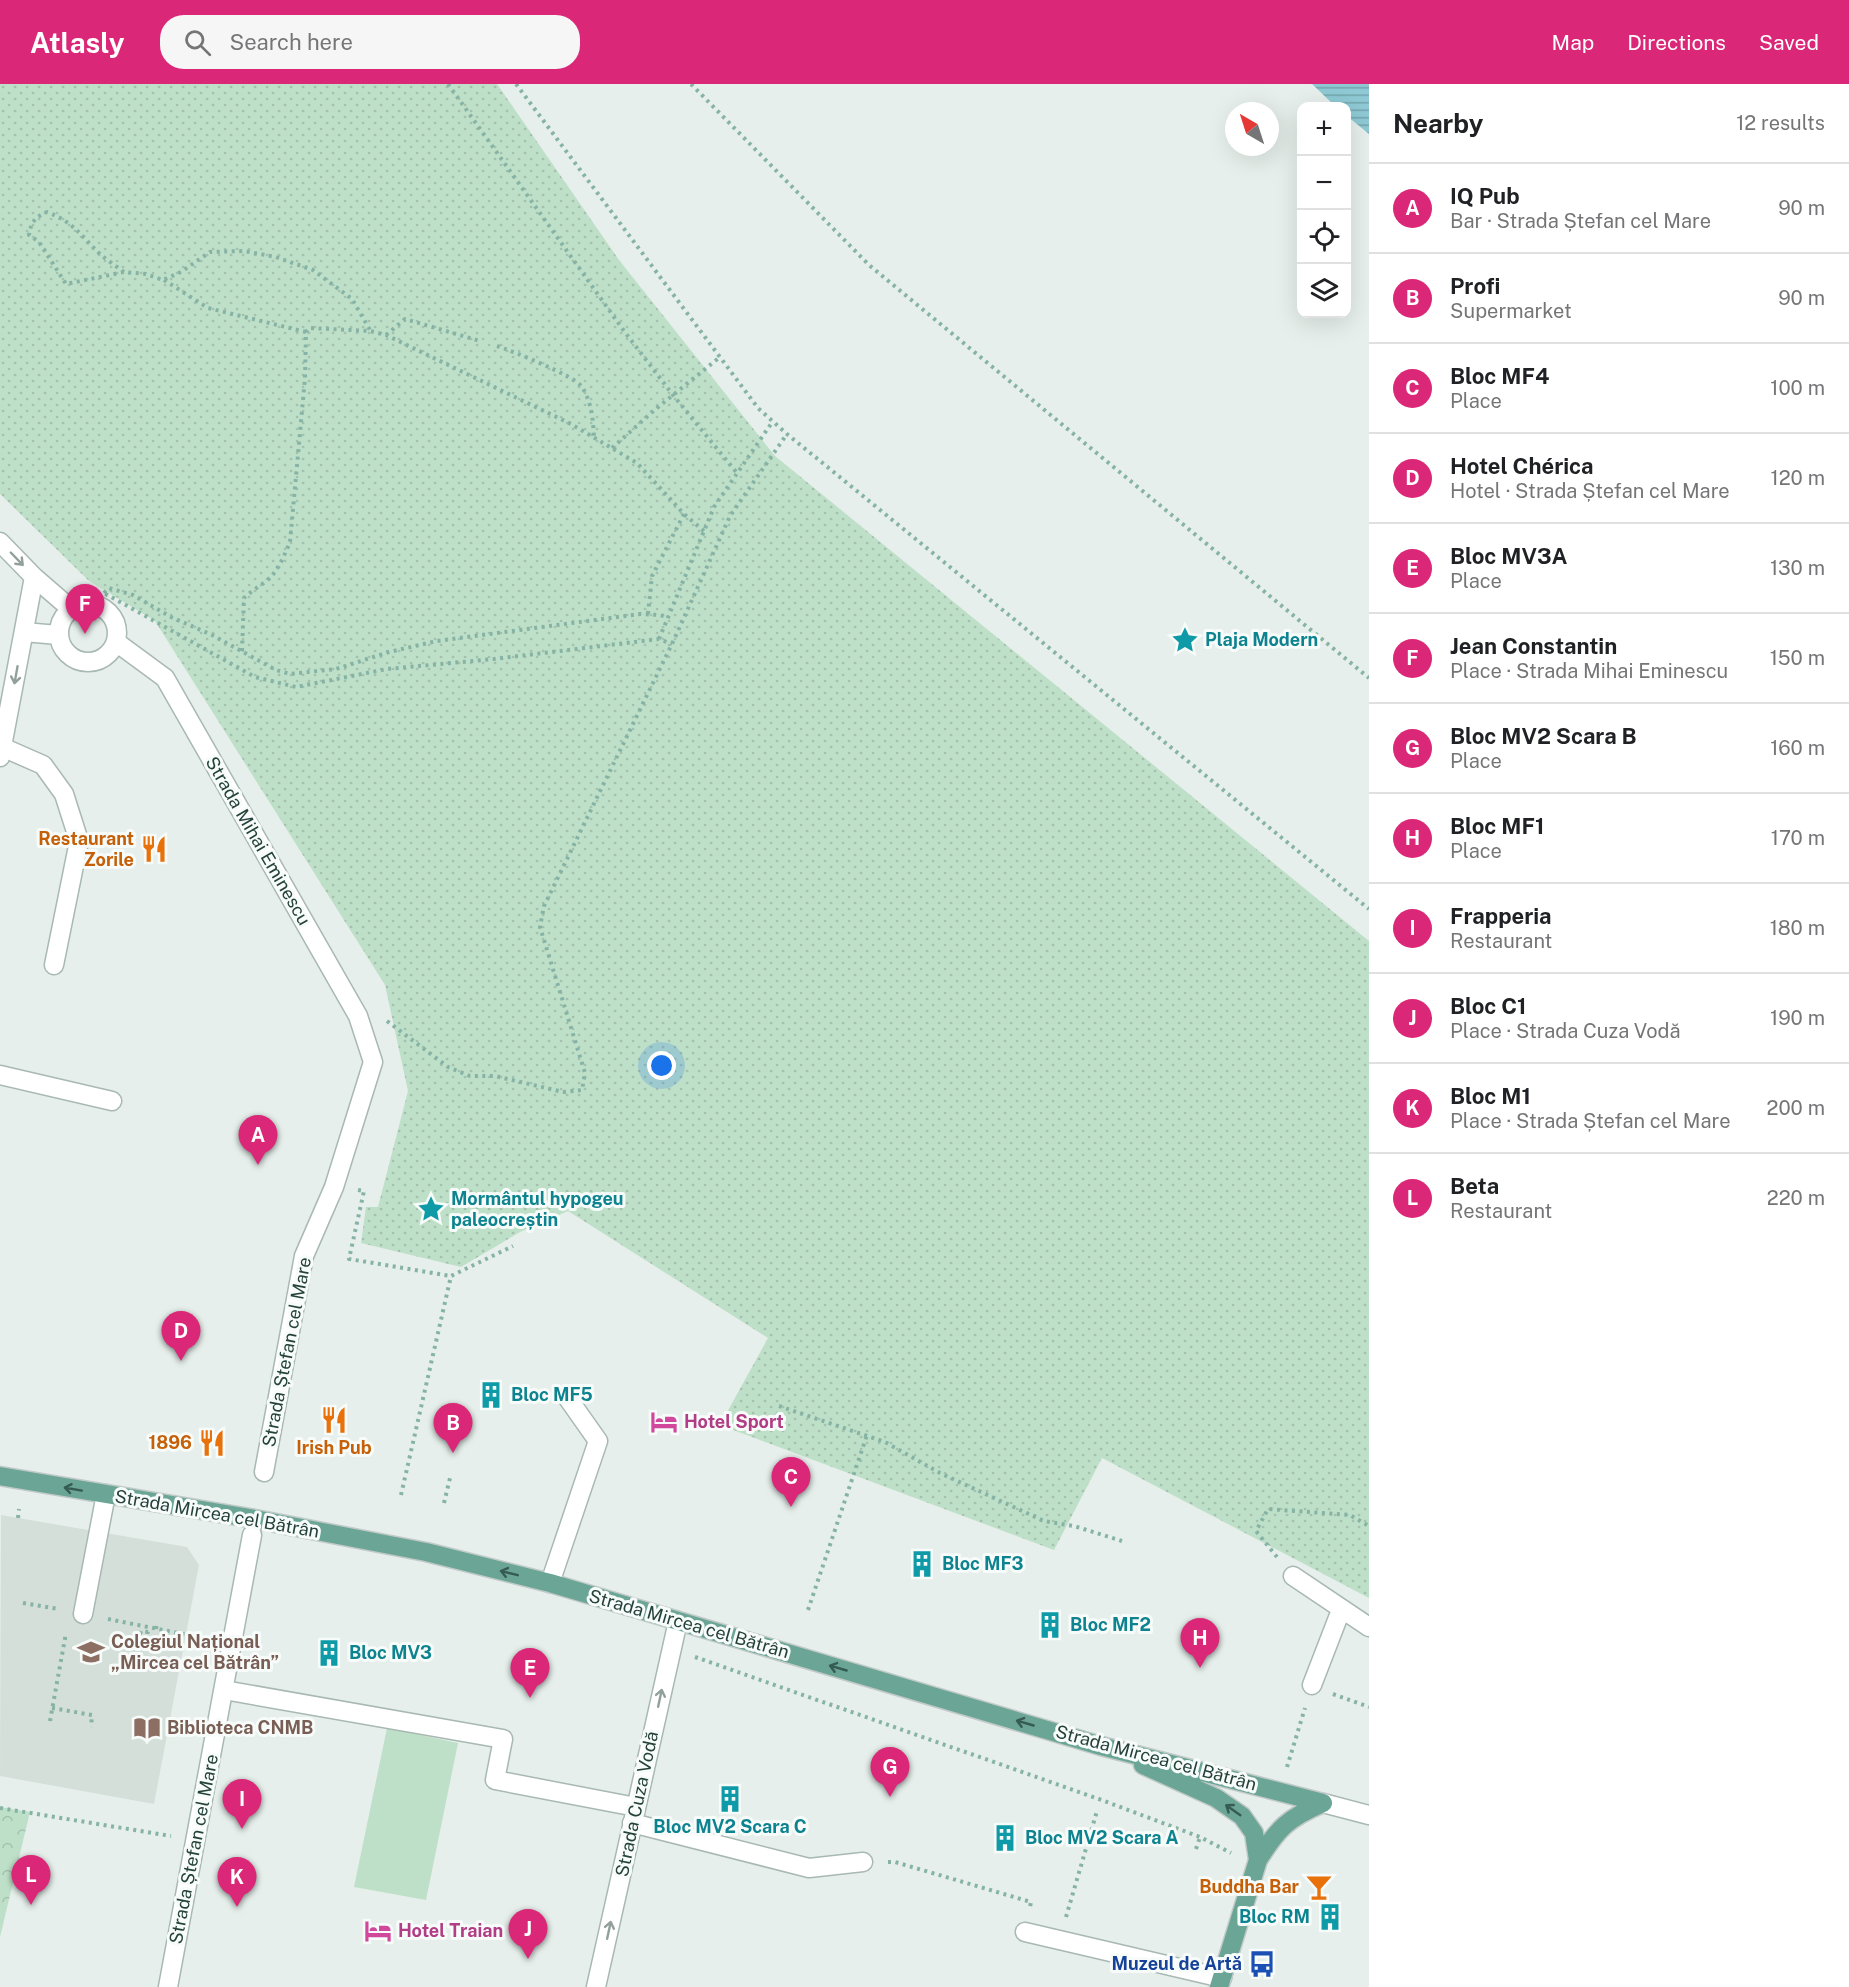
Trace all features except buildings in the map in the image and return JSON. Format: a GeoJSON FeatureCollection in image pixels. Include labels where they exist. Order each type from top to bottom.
{"type":"FeatureCollection","features":[{"type":"Feature","properties":{"kind":"main road","name":"Strada Mircea cel Bătrân"},"geometry":{"type":"LineString","coordinates":[[0,1476],[255,1519],[426,1552],[550,1583],[1101,1746],[1323,1803]]}},
{"type":"Feature","properties":{"kind":"main road"},"geometry":{"type":"LineString","coordinates":[[1101,1746],[1216,1798],[1242,1816],[1254,1833],[1257,1863]]}},
{"type":"Feature","properties":{"kind":"main road"},"geometry":{"type":"LineString","coordinates":[[1221,1982],[1257,1863],[1275,1833],[1297,1814],[1323,1803]]}},
{"type":"Feature","properties":{"kind":"street"},"geometry":{"type":"LineString","coordinates":[[0,542],[34,577],[71,609]]}},
{"type":"Feature","properties":{"kind":"street"},"geometry":{"type":"LineString","coordinates":[[34,577],[1,752],[43,765],[64,794],[79,841],[54,965]]}},
{"type":"Feature","properties":{"kind":"street"},"geometry":{"type":"LineString","coordinates":[[100,599],[105,609],[112,615],[116,624],[116,642],[104,658],[84,662],[66,654],[60,645],[59,625],[71,609],[100,599]]}},
{"type":"Feature","properties":{"kind":"street"},"geometry":{"type":"LineString","coordinates":[[24,632],[58,635]]}},
{"type":"Feature","properties":{"kind":"street","name":"Strada Mihai Eminescu"},"geometry":{"type":"LineString","coordinates":[[116,642],[165,678],[358,1016],[373,1062]]}},
{"type":"Feature","properties":{"kind":"street","name":"Strada Ștefan cel Mare"},"geometry":{"type":"LineString","coordinates":[[264,1472],[304,1256],[334,1187],[373,1062]]}},
{"type":"Feature","properties":{"kind":"street"},"geometry":{"type":"LineString","coordinates":[[0,1075],[112,1101]]}},
{"type":"Feature","properties":{"kind":"street"},"geometry":{"type":"LineString","coordinates":[[550,1583],[598,1441],[567,1397]]}},
{"type":"Feature","properties":{"kind":"street"},"geometry":{"type":"LineString","coordinates":[[83,1614],[106,1494]]}},
{"type":"Feature","properties":{"kind":"street","name":"Strada Ștefan cel Mare"},"geometry":{"type":"LineString","coordinates":[[168,1987],[252,1535]]}},
{"type":"Feature","properties":{"kind":"street"},"geometry":{"type":"LineString","coordinates":[[1293,1576],[1369,1627]]}},
{"type":"Feature","properties":{"kind":"street"},"geometry":{"type":"LineString","coordinates":[[1312,1685],[1341,1610]]}},
{"type":"Feature","properties":{"kind":"street","name":"Strada Cuza Vodă"},"geometry":{"type":"LineString","coordinates":[[596,1987],[678,1621]]}},
{"type":"Feature","properties":{"kind":"street"},"geometry":{"type":"LineString","coordinates":[[224,1690],[503,1739],[495,1780],[634,1815],[809,1868],[863,1862]]}},
{"type":"Feature","properties":{"kind":"street","name":"Strada Mircea cel Bătrân"},"geometry":{"type":"LineString","coordinates":[[1323,1803],[1369,1815]]}},
{"type":"Feature","properties":{"kind":"street"},"geometry":{"type":"LineString","coordinates":[[1025,1932],[1221,1982]]}},
{"type":"Feature","properties":{"kind":"path"},"geometry":{"type":"LineString","coordinates":[[448,84],[624,331],[737,473]]}},
{"type":"Feature","properties":{"kind":"path"},"geometry":{"type":"LineString","coordinates":[[516,84],[758,408],[1369,909]]}},
{"type":"Feature","properties":{"kind":"path"},"geometry":{"type":"LineString","coordinates":[[691,84],[869,265],[1369,678]]}},
{"type":"Feature","properties":{"kind":"path"},"geometry":{"type":"LineString","coordinates":[[124,272],[100,254],[78,230],[64,219],[47,212],[37,216],[30,224],[29,235],[39,242],[66,284],[124,272],[146,274],[164,280],[208,308],[306,332]]}},
{"type":"Feature","properties":{"kind":"path"},"geometry":{"type":"LineString","coordinates":[[164,280],[181,272],[210,252],[244,251],[276,257],[313,270],[352,299],[370,331]]}},
{"type":"Feature","properties":{"kind":"path"},"geometry":{"type":"LineString","coordinates":[[386,335],[405,319],[480,341]]}},
{"type":"Feature","properties":{"kind":"path"},"geometry":{"type":"LineString","coordinates":[[242,651],[244,598],[270,579],[284,557],[290,542],[305,378],[306,332],[309,328],[370,331],[386,335],[470,374],[594,437],[645,470],[684,514],[704,531]]}},
{"type":"Feature","properties":{"kind":"path"},"geometry":{"type":"LineString","coordinates":[[497,346],[524,355],[581,385],[592,410],[594,437]]}},
{"type":"Feature","properties":{"kind":"path"},"geometry":{"type":"LineString","coordinates":[[612,448],[720,357]]}},
{"type":"Feature","properties":{"kind":"path"},"geometry":{"type":"LineString","coordinates":[[659,639],[714,507],[773,421]]}},
{"type":"Feature","properties":{"kind":"path"},"geometry":{"type":"LineString","coordinates":[[387,1021],[448,1067],[470,1076],[495,1076],[563,1092],[582,1090],[585,1073],[540,927],[544,906],[672,644],[730,516],[787,434]]}},
{"type":"Feature","properties":{"kind":"path"},"geometry":{"type":"LineString","coordinates":[[648,614],[652,576],[684,514]]}},
{"type":"Feature","properties":{"kind":"path"},"geometry":{"type":"LineString","coordinates":[[668,617],[648,614],[437,640],[336,669],[290,674],[276,670],[213,635],[171,617],[133,595],[109,588],[100,599],[255,677],[296,687],[387,669],[659,639],[672,644]]}},
{"type":"Feature","properties":{"kind":"path"},"geometry":{"type":"LineString","coordinates":[[360,1210],[349,1258],[451,1276],[513,1246]]}},
{"type":"Feature","properties":{"kind":"path"},"geometry":{"type":"LineString","coordinates":[[400,1495],[451,1276]]}},
{"type":"Feature","properties":{"kind":"path"},"geometry":{"type":"LineString","coordinates":[[779,1406],[885,1442],[940,1473],[1044,1521],[1074,1526],[1122,1541]]}},
{"type":"Feature","properties":{"kind":"path"},"geometry":{"type":"LineString","coordinates":[[808,1610],[867,1435]]}},
{"type":"Feature","properties":{"kind":"path"},"geometry":{"type":"LineString","coordinates":[[444,1503],[450,1478]]}},
{"type":"Feature","properties":{"kind":"path"},"geometry":{"type":"LineString","coordinates":[[18,1518],[19,1509]]}},
{"type":"Feature","properties":{"kind":"path"},"geometry":{"type":"LineString","coordinates":[[1293,1576],[1256,1531],[1268,1509],[1350,1515],[1369,1526]]}},
{"type":"Feature","properties":{"kind":"path"},"geometry":{"type":"LineString","coordinates":[[23,1603],[50,1606]]}},
{"type":"Feature","properties":{"kind":"path"},"geometry":{"type":"LineString","coordinates":[[50,1721],[70,1612],[193,1636]]}},
{"type":"Feature","properties":{"kind":"path"},"geometry":{"type":"LineString","coordinates":[[156,1629],[157,1623]]}},
{"type":"Feature","properties":{"kind":"path"},"geometry":{"type":"LineString","coordinates":[[140,1634],[141,1631],[148,1632],[149,1628]]}},
{"type":"Feature","properties":{"kind":"path"},"geometry":{"type":"LineString","coordinates":[[671,1648],[1099,1799],[1200,1837],[1257,1863]]}},
{"type":"Feature","properties":{"kind":"path"},"geometry":{"type":"LineString","coordinates":[[1287,1767],[1312,1685],[1369,1707]]}},
{"type":"Feature","properties":{"kind":"path"},"geometry":{"type":"LineString","coordinates":[[52,1708],[92,1715],[91,1727]]}},
{"type":"Feature","properties":{"kind":"path"},"geometry":{"type":"LineString","coordinates":[[0,1808],[196,1841]]}},
{"type":"Feature","properties":{"kind":"path"},"geometry":{"type":"LineString","coordinates":[[1059,1940],[1097,1811]]}},
{"type":"Feature","properties":{"kind":"path"},"geometry":{"type":"LineString","coordinates":[[1196,1849],[1200,1837]]}},
{"type":"Feature","properties":{"kind":"path"},"geometry":{"type":"LineString","coordinates":[[863,1862],[896,1862],[1031,1902],[1025,1932]]}},
{"type":"Feature","properties":{"kind":"shaded area","name":"Colegiul Național „Mircea cel Bătrân”"},"geometry":{"type":"Polygon","coordinates":[[[1,1515],[187,1547],[199,1565],[154,1804],[0,1776],[1,1515]]]}},
{"type":"Feature","properties":{"kind":"green space"},"geometry":{"type":"Polygon","coordinates":[[[0,84],[497,84],[619,260],[775,456],[1369,941],[1369,1598],[1102,1458],[1054,1550],[720,1425],[768,1338],[568,1211],[520,1232],[461,1267],[361,1243],[366,1207],[378,1207],[408,1091],[385,985],[155,621],[88,580],[0,494],[0,84]]]}},
{"type":"Feature","properties":{"kind":"green space"},"geometry":{"type":"Polygon","coordinates":[[[387,1728],[458,1743],[426,1900],[354,1887],[387,1728]]]}},
{"type":"Feature","properties":{"kind":"green space"},"geometry":{"type":"Polygon","coordinates":[[[0,1807],[30,1812],[0,1937],[0,1807]]]}},
{"type":"Feature","properties":{"kind":"water"},"geometry":{"type":"Polygon","coordinates":[[[1312,84],[1369,84],[1369,134],[1351,119],[1351,102],[1331,102],[1312,84]]]}},
{"type":"Feature","properties":{"kind":"place","name":"Jean Constantin"},"geometry":{"type":"Point","coordinates":[85,634]}},
{"type":"Feature","properties":{"kind":"place","name":"Plaja Modern"},"geometry":{"type":"Point","coordinates":[1185,640]}},
{"type":"Feature","properties":{"kind":"place","name":"Restaurant Zorile"},"geometry":{"type":"Point","coordinates":[154,849]}},
{"type":"Feature","properties":{"kind":"place","name":"IQ Pub"},"geometry":{"type":"Point","coordinates":[258,1165]}},
{"type":"Feature","properties":{"kind":"place","name":"Mormântul hypogeu paleocreștin"},"geometry":{"type":"Point","coordinates":[431,1209]}},
{"type":"Feature","properties":{"kind":"place","name":"Hotel Chérica"},"geometry":{"type":"Point","coordinates":[181,1361]}},
{"type":"Feature","properties":{"kind":"place","name":"Bloc MF5"},"geometry":{"type":"Point","coordinates":[491,1395]}},
{"type":"Feature","properties":{"kind":"place","name":"Irish Pub"},"geometry":{"type":"Point","coordinates":[334,1420]}},
{"type":"Feature","properties":{"kind":"place","name":"Hotel Sport"},"geometry":{"type":"Point","coordinates":[664,1422]}},
{"type":"Feature","properties":{"kind":"place","name":"1896"},"geometry":{"type":"Point","coordinates":[212,1443]}},
{"type":"Feature","properties":{"kind":"place","name":"Profi"},"geometry":{"type":"Point","coordinates":[453,1453]}},
{"type":"Feature","properties":{"kind":"place","name":"Bloc MF4"},"geometry":{"type":"Point","coordinates":[791,1507]}},
{"type":"Feature","properties":{"kind":"place","name":"Bloc MF3"},"geometry":{"type":"Point","coordinates":[922,1564]}},
{"type":"Feature","properties":{"kind":"place","name":"Bloc MF2"},"geometry":{"type":"Point","coordinates":[1050,1625]}},
{"type":"Feature","properties":{"kind":"place","name":"Colegiul Național „Mircea cel Bătrân”"},"geometry":{"type":"Point","coordinates":[91,1652]}},
{"type":"Feature","properties":{"kind":"place","name":"Bloc MV3"},"geometry":{"type":"Point","coordinates":[329,1653]}},
{"type":"Feature","properties":{"kind":"place","name":"Bloc MF1"},"geometry":{"type":"Point","coordinates":[1200,1668]}},
{"type":"Feature","properties":{"kind":"place","name":"Bloc MV3A"},"geometry":{"type":"Point","coordinates":[530,1698]}},
{"type":"Feature","properties":{"kind":"place","name":"Biblioteca CNMB"},"geometry":{"type":"Point","coordinates":[147,1728]}},
{"type":"Feature","properties":{"kind":"place","name":"Bloc MV2 Scara B"},"geometry":{"type":"Point","coordinates":[890,1797]}},
{"type":"Feature","properties":{"kind":"place","name":"Bloc MV2 Scara C"},"geometry":{"type":"Point","coordinates":[730,1799]}},
{"type":"Feature","properties":{"kind":"place","name":"Frapperia"},"geometry":{"type":"Point","coordinates":[242,1829]}},
{"type":"Feature","properties":{"kind":"place","name":"Bloc MV2 Scara A"},"geometry":{"type":"Point","coordinates":[1005,1838]}},
{"type":"Feature","properties":{"kind":"place","name":"Buddha Bar"},"geometry":{"type":"Point","coordinates":[1319,1887]}},
{"type":"Feature","properties":{"kind":"place","name":"Beta"},"geometry":{"type":"Point","coordinates":[31,1905]}},
{"type":"Feature","properties":{"kind":"place","name":"Bloc M1"},"geometry":{"type":"Point","coordinates":[237,1907]}},
{"type":"Feature","properties":{"kind":"place","name":"Bloc RM"},"geometry":{"type":"Point","coordinates":[1330,1917]}},
{"type":"Feature","properties":{"kind":"place","name":"Hotel Traian"},"geometry":{"type":"Point","coordinates":[378,1931]}},
{"type":"Feature","properties":{"kind":"place","name":"Bloc C1"},"geometry":{"type":"Point","coordinates":[528,1959]}},
{"type":"Feature","properties":{"kind":"place","name":"Muzeul de Artă"},"geometry":{"type":"Point","coordinates":[1262,1964]}}]}
